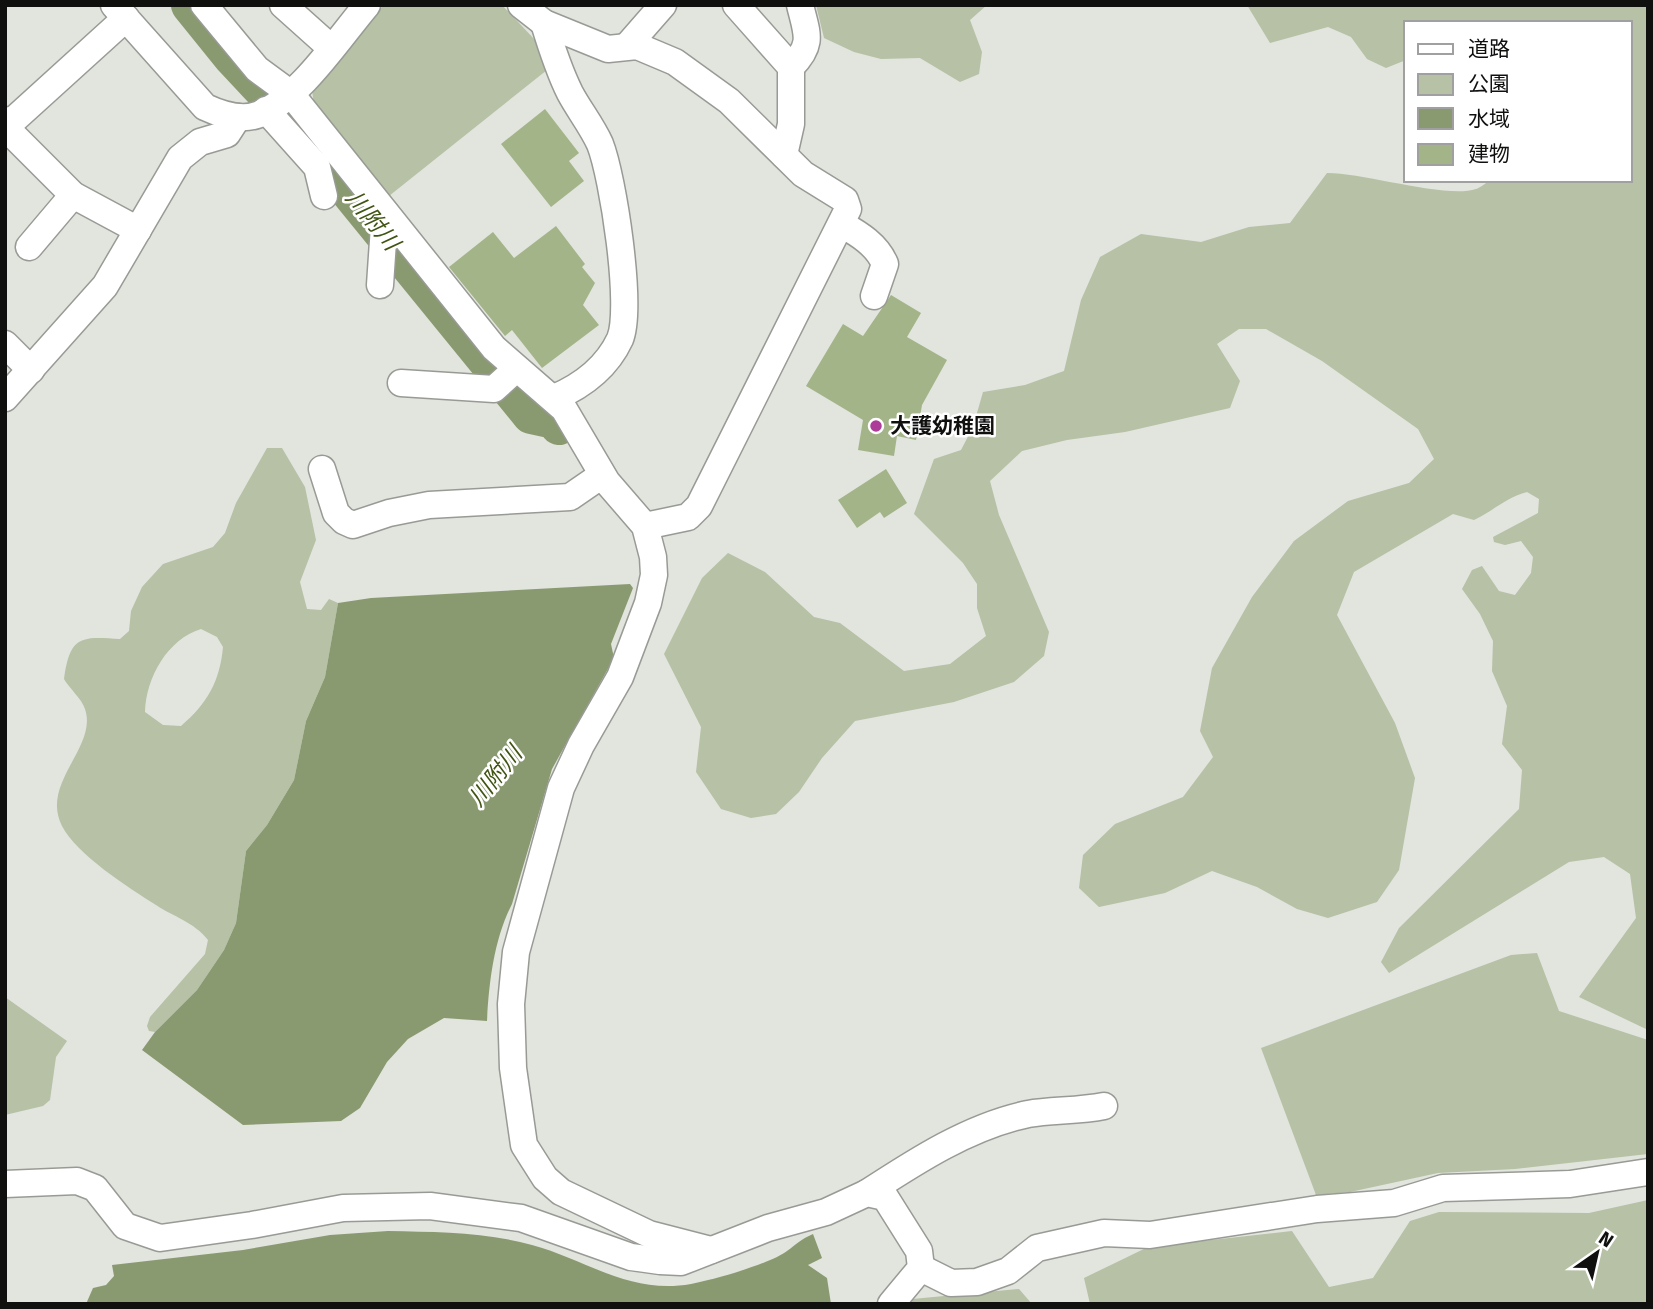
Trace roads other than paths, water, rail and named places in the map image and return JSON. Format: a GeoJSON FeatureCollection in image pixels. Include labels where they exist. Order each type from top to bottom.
{"type":"FeatureCollection","features":[{"type":"Feature","properties":{"kind":"street"},"geometry":{"type":"LineString","coordinates":[[204,5],[257,69],[317,167],[324,196]]}},
{"type":"Feature","properties":{"kind":"street"},"geometry":{"type":"LineString","coordinates":[[283,5],[331,48]]}},
{"type":"Feature","properties":{"kind":"street"},"geometry":{"type":"LineString","coordinates":[[521,5],[544,23],[608,49],[628,45],[650,50],[675,62],[729,101],[803,174],[845,200],[848,209],[843,225],[699,506],[688,517],[662,523]]}},
{"type":"Feature","properties":{"kind":"street"},"geometry":{"type":"LineString","coordinates":[[628,45],[663,5]]}},
{"type":"Feature","properties":{"kind":"street"},"geometry":{"type":"LineString","coordinates":[[736,5],[791,67]]}},
{"type":"Feature","properties":{"kind":"street"},"geometry":{"type":"LineString","coordinates":[[784,155],[791,124],[791,67],[806,50],[808,40],[800,5]]}},
{"type":"Feature","properties":{"kind":"street"},"geometry":{"type":"LineString","coordinates":[[138,230],[74,195],[12,134],[7,123],[120,12],[205,107],[238,117],[255,116],[278,103],[331,48],[364,6]]}},
{"type":"Feature","properties":{"kind":"street"},"geometry":{"type":"LineString","coordinates":[[544,23],[569,91],[600,144],[610,185],[623,274],[621,335],[611,357],[574,390],[564,413]]}},
{"type":"Feature","properties":{"kind":"street"},"geometry":{"type":"LineString","coordinates":[[278,103],[494,348],[508,378],[564,413],[602,475],[662,523]]}},
{"type":"Feature","properties":{"kind":"street"},"geometry":{"type":"LineString","coordinates":[[5,398],[105,286],[180,158],[200,142],[227,134],[238,117]]}},
{"type":"Feature","properties":{"kind":"street"},"geometry":{"type":"LineString","coordinates":[[29,247],[74,195]]}},
{"type":"Feature","properties":{"kind":"street"},"geometry":{"type":"LineString","coordinates":[[843,225],[859,234],[881,256],[885,264],[874,296]]}},
{"type":"Feature","properties":{"kind":"street"},"geometry":{"type":"LineString","coordinates":[[380,285],[384,226]]}},
{"type":"Feature","properties":{"kind":"street"},"geometry":{"type":"LineString","coordinates":[[5,344],[31,370]]}},
{"type":"Feature","properties":{"kind":"street"},"geometry":{"type":"LineString","coordinates":[[401,383],[494,389],[508,378]]}},
{"type":"Feature","properties":{"kind":"street"},"geometry":{"type":"LineString","coordinates":[[322,469],[336,513],[353,525],[390,513],[429,505],[570,497],[602,475]]}},
{"type":"Feature","properties":{"kind":"street"},"geometry":{"type":"LineString","coordinates":[[662,523],[653,557],[654,575],[648,603],[620,677],[581,744],[562,788],[516,952],[511,1004],[513,1068],[524,1145],[545,1178],[561,1192],[649,1234],[711,1250]]}},
{"type":"Feature","properties":{"kind":"street"},"geometry":{"type":"LineString","coordinates":[[5,1184],[77,1181],[95,1188],[125,1226],[160,1238],[251,1225],[312,1212],[385,1205],[476,1210],[521,1218],[631,1258],[681,1262],[768,1228],[826,1212],[867,1193],[918,1159],[985,1128],[1030,1114],[1069,1112],[1104,1106]]}},
{"type":"Feature","properties":{"kind":"street"},"geometry":{"type":"LineString","coordinates":[[921,1268],[951,1283],[977,1282],[1009,1270],[1037,1248],[1104,1233],[1150,1235],[1317,1209],[1394,1203],[1443,1188],[1570,1184],[1648,1172]]}},
{"type":"Feature","properties":{"kind":"street"},"geometry":{"type":"LineString","coordinates":[[867,1193],[886,1197],[919,1251],[921,1268],[891,1304]]}},
{"type":"Feature","properties":{"kind":"water"},"geometry":{"type":"Polygon","coordinates":[[[630,584],[633,588],[611,644],[614,658],[552,769],[497,946],[487,1021],[444,1018],[408,1039],[387,1062],[360,1108],[341,1121],[243,1125],[142,1050],[155,1032],[197,990],[224,950],[236,923],[246,851],[267,825],[294,780],[306,721],[325,677],[338,603],[371,598],[630,584]]]}},
{"type":"Feature","properties":{"kind":"water"},"geometry":{"type":"Polygon","coordinates":[[[388,1231],[497,1237],[552,1251],[628,1280],[669,1286],[700,1282],[755,1266],[779,1256],[813,1234],[822,1258],[808,1265],[827,1278],[831,1304],[86,1304],[93,1288],[106,1285],[114,1276],[112,1265],[243,1250],[330,1235],[388,1231]]]}},
{"type":"Feature","properties":{"kind":"waterway","name":"川附川"},"geometry":{"type":"LineString","coordinates":[[190,5],[232,57],[289,118],[531,415],[554,420],[559,426]]}},
{"type":"Feature","properties":{"kind":"place","name":"大護幼稚園"},"geometry":{"type":"Point","coordinates":[876,426]}}]}
